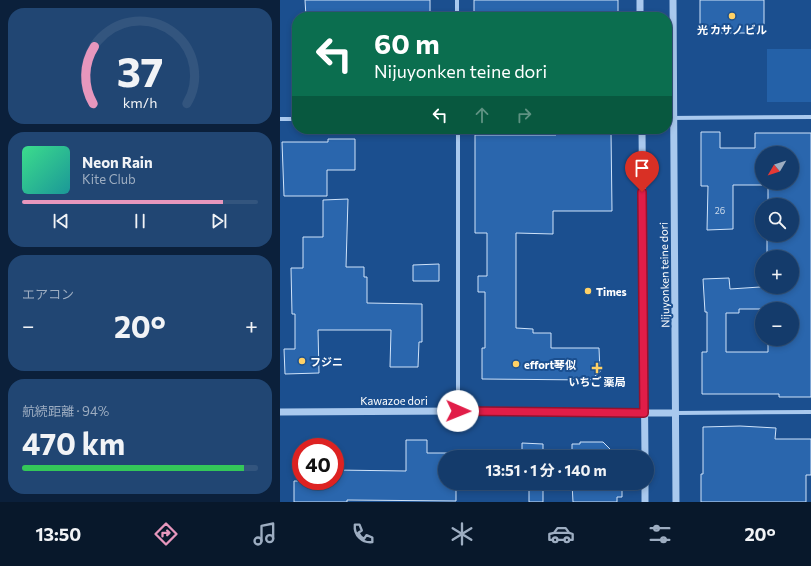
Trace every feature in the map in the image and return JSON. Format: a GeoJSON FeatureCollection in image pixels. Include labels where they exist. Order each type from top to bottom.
{"type":"FeatureCollection","features":[{"type":"Feature","properties":{"kind":"street"},"geometry":{"type":"LineString","coordinates":[[457,0],[457,12]]}},
{"type":"Feature","properties":{"kind":"street"},"geometry":{"type":"LineString","coordinates":[[640,0],[640,12]]}},
{"type":"Feature","properties":{"kind":"street","name":"Nijuyonken teine dori"},"geometry":{"type":"LineString","coordinates":[[672,39],[673,0]]}},
{"type":"Feature","properties":{"kind":"street"},"geometry":{"type":"LineString","coordinates":[[672,118],[811,117]]}},
{"type":"Feature","properties":{"kind":"street"},"geometry":{"type":"LineString","coordinates":[[280,119],[292,119]]}},
{"type":"Feature","properties":{"kind":"street"},"geometry":{"type":"LineString","coordinates":[[458,134],[458,411]]}},
{"type":"Feature","properties":{"kind":"street","name":"Nijuyonken teine dori"},"geometry":{"type":"LineString","coordinates":[[642,134],[645,450]]}},
{"type":"Feature","properties":{"kind":"street","name":"Nijuyonken teine dori"},"geometry":{"type":"LineString","coordinates":[[670,134],[676,413],[676,502]]}},
{"type":"Feature","properties":{"kind":"street","name":"Kawazoe dori"},"geometry":{"type":"LineString","coordinates":[[280,412],[458,411],[676,413]]}},
{"type":"Feature","properties":{"kind":"street"},"geometry":{"type":"LineString","coordinates":[[676,413],[811,412]]}},
{"type":"Feature","properties":{"kind":"street"},"geometry":{"type":"LineString","coordinates":[[645,490],[645,502]]}},
{"type":"Feature","properties":{"kind":"shaded area"},"geometry":{"type":"Polygon","coordinates":[[[767,49],[811,49],[811,102],[767,102],[767,49]]]}},
{"type":"Feature","properties":{"kind":"building"},"geometry":{"type":"Polygon","coordinates":[[[305,0],[430,0],[430,12],[306,12],[305,0]]]}},
{"type":"Feature","properties":{"kind":"building"},"geometry":{"type":"Polygon","coordinates":[[[474,0],[618,0],[618,12],[474,12],[474,0]]]}},
{"type":"Feature","properties":{"kind":"building","name":"光 カサノ ビル"},"geometry":{"type":"Polygon","coordinates":[[[700,0],[764,0],[764,33],[700,33],[700,0]]]}},
{"type":"Feature","properties":{"kind":"building"},"geometry":{"type":"Polygon","coordinates":[[[701,132],[720,132],[720,148],[755,148],[755,185],[733,185],[733,229],[707,230],[708,186],[701,186],[701,132]]]}},
{"type":"Feature","properties":{"kind":"building"},"geometry":{"type":"Polygon","coordinates":[[[755,133],[811,133],[811,397],[779,397],[779,394],[702,394],[702,352],[707,352],[707,312],[705,312],[703,279],[729,278],[730,289],[755,287],[755,294],[799,294],[799,250],[767,250],[767,242],[799,242],[799,198],[768,198],[768,190],[799,190],[799,146],[755,146],[755,133]]]}},
{"type":"Feature","properties":{"kind":"building"},"geometry":{"type":"Polygon","coordinates":[[[611,134],[612,211],[553,211],[553,234],[516,233],[516,328],[533,329],[533,333],[551,333],[551,348],[599,348],[600,372],[590,380],[482,379],[482,348],[485,348],[485,292],[478,292],[478,276],[487,276],[487,233],[475,233],[475,135],[611,134]]]}},
{"type":"Feature","properties":{"kind":"building"},"geometry":{"type":"Polygon","coordinates":[[[328,139],[355,139],[355,170],[327,170],[327,196],[284,196],[282,142],[328,142],[328,139]]]}},
{"type":"Feature","properties":{"kind":"building"},"geometry":{"type":"Polygon","coordinates":[[[348,199],[346,267],[364,267],[364,277],[367,277],[367,303],[422,304],[422,342],[419,342],[418,367],[390,367],[391,330],[318,330],[319,373],[285,374],[284,349],[295,349],[295,314],[292,314],[291,268],[303,268],[303,237],[323,237],[323,200],[348,199]]]}},
{"type":"Feature","properties":{"kind":"building"},"geometry":{"type":"Polygon","coordinates":[[[439,264],[439,281],[413,281],[413,265],[439,264]]]}},
{"type":"Feature","properties":{"kind":"building"},"geometry":{"type":"Polygon","coordinates":[[[740,426],[776,428],[775,439],[811,439],[811,475],[806,475],[806,502],[701,502],[701,474],[703,474],[703,427],[740,426]]]}},
{"type":"Feature","properties":{"kind":"building"},"geometry":{"type":"Polygon","coordinates":[[[406,440],[427,440],[427,453],[438,453],[438,490],[456,490],[456,501],[347,500],[347,502],[294,502],[294,490],[344,490],[344,470],[406,471],[406,440]]]}},
{"type":"Feature","properties":{"kind":"building"},"geometry":{"type":"Polygon","coordinates":[[[580,442],[603,442],[611,450],[572,450],[572,444],[580,444],[580,442]]]}},
{"type":"Feature","properties":{"kind":"building"},"geometry":{"type":"Polygon","coordinates":[[[522,443],[543,444],[543,450],[522,450],[522,443]]]}},
{"type":"Feature","properties":{"kind":"building"},"geometry":{"type":"Polygon","coordinates":[[[529,490],[543,490],[543,502],[529,502],[529,490]]]}},
{"type":"Feature","properties":{"kind":"building"},"geometry":{"type":"Polygon","coordinates":[[[572,490],[622,490],[622,497],[617,497],[617,502],[573,502],[572,490]]]}},
{"type":"Feature","properties":{"kind":"place","name":"光 カサノ ビル"},"geometry":{"type":"Point","coordinates":[732,16]}},
{"type":"Feature","properties":{"kind":"place","name":"Times"},"geometry":{"type":"Point","coordinates":[588,291]}},
{"type":"Feature","properties":{"kind":"place","name":"フジニ"},"geometry":{"type":"Point","coordinates":[302,361]}},
{"type":"Feature","properties":{"kind":"place","name":"effort琴似"},"geometry":{"type":"Point","coordinates":[516,364]}},
{"type":"Feature","properties":{"kind":"place","name":"いちご 薬局"},"geometry":{"type":"Point","coordinates":[597,368]}},
{"type":"Feature","properties":{"kind":"route"},"geometry":{"type":"LineString","coordinates":[[458,411],[644,413],[642,192]]}}]}
